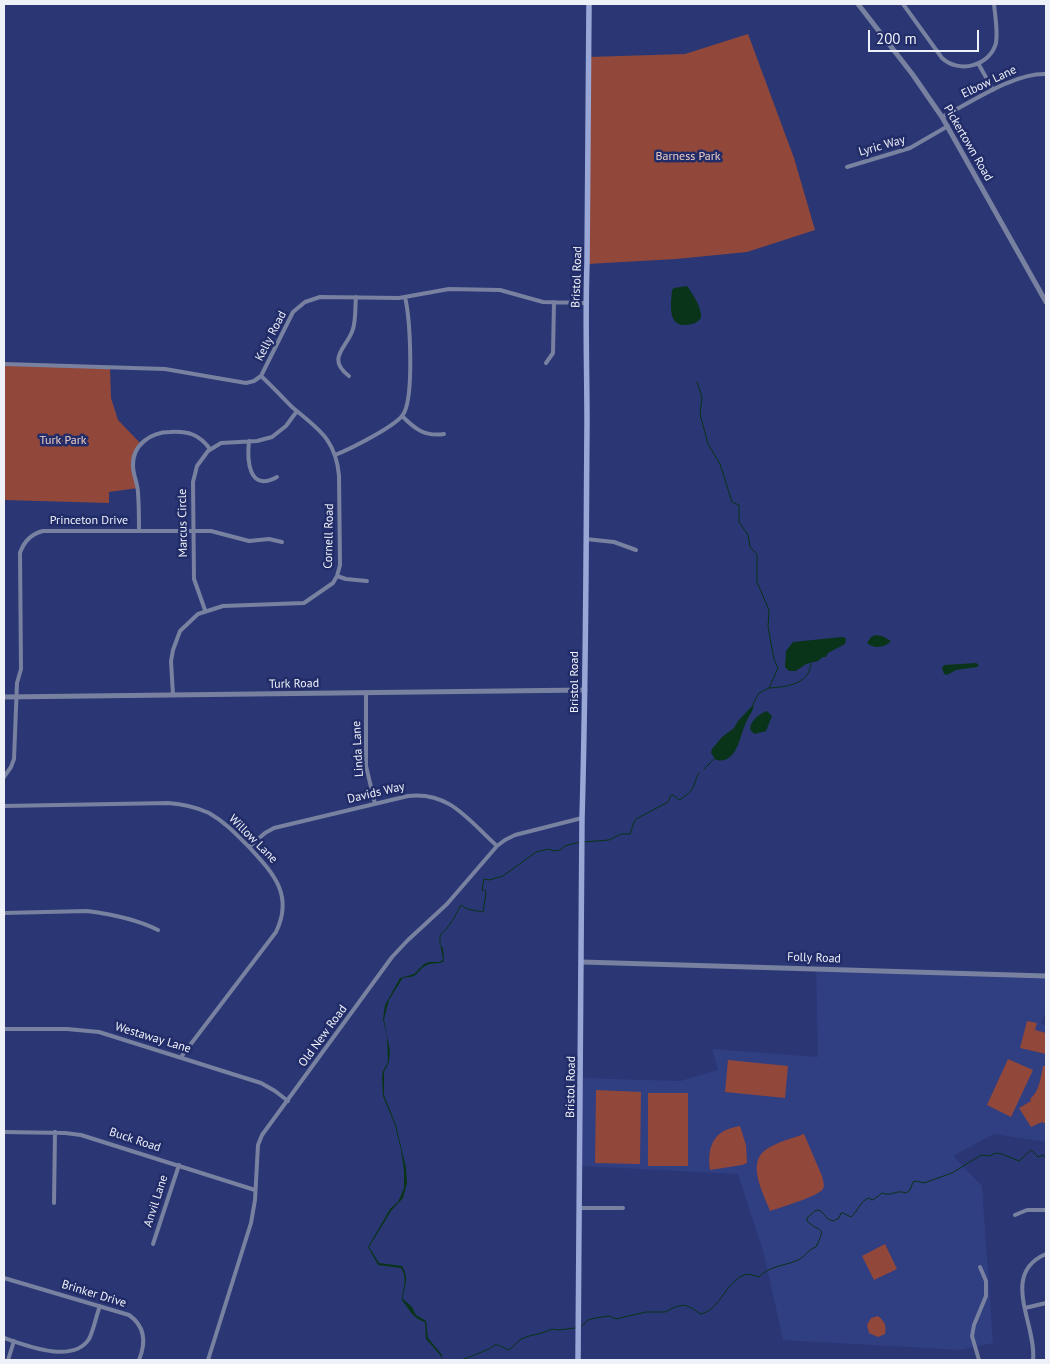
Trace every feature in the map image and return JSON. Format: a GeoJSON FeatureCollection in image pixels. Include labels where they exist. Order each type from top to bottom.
{"type":"FeatureCollection","features":[{"type":"Feature","properties":{"kind":"main road","name":"Bristol Road"},"geometry":{"type":"LineString","coordinates":[[578,1360],[586,539],[585,303],[589,4]]}},
{"type":"Feature","properties":{"kind":"street","name":"Pickertown Road"},"geometry":{"type":"LineString","coordinates":[[858,4],[913,75],[948,126],[1046,302]]}},
{"type":"Feature","properties":{"kind":"street"},"geometry":{"type":"LineString","coordinates":[[903,4],[946,62],[960,67],[978,63],[990,54],[995,45],[994,4]]}},
{"type":"Feature","properties":{"kind":"street"},"geometry":{"type":"LineString","coordinates":[[978,63],[993,90]]}},
{"type":"Feature","properties":{"kind":"street","name":"Elbow Lane"},"geometry":{"type":"LineString","coordinates":[[942,117],[1021,77],[1046,74]]}},
{"type":"Feature","properties":{"kind":"street","name":"Lyric Way"},"geometry":{"type":"LineString","coordinates":[[847,167],[910,148],[948,126]]}},
{"type":"Feature","properties":{"kind":"street","name":"Kelly Road"},"geometry":{"type":"LineString","coordinates":[[4,364],[165,369],[246,383],[254,381],[261,376],[291,316],[301,305],[310,299],[320,297],[405,297],[440,290],[466,289],[500,290],[538,301],[585,303]]}},
{"type":"Feature","properties":{"kind":"street"},"geometry":{"type":"LineString","coordinates":[[335,455],[385,429],[402,416],[408,405],[409,319],[405,297]]}},
{"type":"Feature","properties":{"kind":"street"},"geometry":{"type":"LineString","coordinates":[[349,376],[342,370],[339,364],[339,355],[353,330],[356,298]]}},
{"type":"Feature","properties":{"kind":"street"},"geometry":{"type":"LineString","coordinates":[[546,363],[553,353],[554,302]]}},
{"type":"Feature","properties":{"kind":"street","name":"Cornell Road"},"geometry":{"type":"LineString","coordinates":[[173,695],[172,655],[177,637],[198,614],[206,610],[231,605],[304,603],[330,586],[338,576],[340,565],[339,476],[335,455],[319,428],[297,411],[261,376]]}},
{"type":"Feature","properties":{"kind":"street"},"geometry":{"type":"LineString","coordinates":[[140,531],[138,491],[133,459],[141,444],[154,434],[182,431],[199,437],[210,449],[222,443],[262,440],[272,437],[286,426],[297,411]]}},
{"type":"Feature","properties":{"kind":"street"},"geometry":{"type":"LineString","coordinates":[[402,416],[420,432],[434,436],[444,434]]}},
{"type":"Feature","properties":{"kind":"street"},"geometry":{"type":"LineString","coordinates":[[248,441],[247,457],[251,472],[258,479],[267,482],[277,477]]}},
{"type":"Feature","properties":{"kind":"street","name":"Marcus Circle"},"geometry":{"type":"LineString","coordinates":[[206,610],[194,579],[194,474],[201,459],[210,449]]}},
{"type":"Feature","properties":{"kind":"street","name":"Princeton Drive"},"geometry":{"type":"LineString","coordinates":[[4,777],[14,759],[18,683],[21,665],[20,553],[27,540],[34,534],[42,531],[211,531],[249,541],[269,539],[282,542]]}},
{"type":"Feature","properties":{"kind":"street"},"geometry":{"type":"LineString","coordinates":[[586,539],[614,542],[636,550]]}},
{"type":"Feature","properties":{"kind":"street"},"geometry":{"type":"LineString","coordinates":[[338,576],[346,579],[367,580]]}},
{"type":"Feature","properties":{"kind":"street","name":"Turk Road"},"geometry":{"type":"LineString","coordinates":[[4,697],[585,690]]}},
{"type":"Feature","properties":{"kind":"street","name":"Linda Lane"},"geometry":{"type":"LineString","coordinates":[[366,693],[366,766],[375,804]]}},
{"type":"Feature","properties":{"kind":"street","name":"Davids Way"},"geometry":{"type":"LineString","coordinates":[[249,847],[274,828],[408,796],[420,795],[435,797],[455,807],[497,846]]}},
{"type":"Feature","properties":{"kind":"street","name":"Willow Lane"},"geometry":{"type":"LineString","coordinates":[[4,806],[176,804],[194,808],[216,818],[231,829],[270,870],[279,886],[283,906],[279,925],[272,939],[181,1057]]}},
{"type":"Feature","properties":{"kind":"street","name":"Old New Road"},"geometry":{"type":"LineString","coordinates":[[208,1360],[251,1224],[256,1190],[259,1141],[392,957],[447,904],[497,846],[515,835],[582,818]]}},
{"type":"Feature","properties":{"kind":"street"},"geometry":{"type":"LineString","coordinates":[[4,913],[87,911],[121,917],[158,930]]}},
{"type":"Feature","properties":{"kind":"street","name":"Folly Road"},"geometry":{"type":"LineString","coordinates":[[582,962],[1046,976]]}},
{"type":"Feature","properties":{"kind":"street","name":"Westaway Lane"},"geometry":{"type":"LineString","coordinates":[[4,1028],[88,1030],[113,1036],[261,1083],[288,1101]]}},
{"type":"Feature","properties":{"kind":"street","name":"Buck Road"},"geometry":{"type":"LineString","coordinates":[[4,1132],[55,1132],[80,1135],[256,1190]]}},
{"type":"Feature","properties":{"kind":"street"},"geometry":{"type":"LineString","coordinates":[[54,1203],[55,1132]]}},
{"type":"Feature","properties":{"kind":"street","name":"Anvil Lane"},"geometry":{"type":"LineString","coordinates":[[153,1244],[179,1165]]}},
{"type":"Feature","properties":{"kind":"street"},"geometry":{"type":"LineString","coordinates":[[580,1208],[623,1208]]}},
{"type":"Feature","properties":{"kind":"street"},"geometry":{"type":"LineString","coordinates":[[1015,1215],[1027,1210],[1046,1210]]}},
{"type":"Feature","properties":{"kind":"street"},"geometry":{"type":"LineString","coordinates":[[1033,1360],[1034,1345],[1022,1288],[1025,1274],[1033,1262],[1046,1254]]}},
{"type":"Feature","properties":{"kind":"street"},"geometry":{"type":"LineString","coordinates":[[979,1360],[972,1336],[974,1325],[986,1296],[986,1281],[980,1267]]}},
{"type":"Feature","properties":{"kind":"street","name":"Brinker Drive"},"geometry":{"type":"LineString","coordinates":[[4,1278],[125,1314],[138,1324],[142,1331],[144,1343],[139,1360]]}},
{"type":"Feature","properties":{"kind":"street"},"geometry":{"type":"LineString","coordinates":[[1025,1308],[1046,1303]]}},
{"type":"Feature","properties":{"kind":"street"},"geometry":{"type":"LineString","coordinates":[[4,1338],[58,1354],[75,1352],[84,1346],[89,1339],[100,1306]]}},
{"type":"Feature","properties":{"kind":"street"},"geometry":{"type":"LineString","coordinates":[[8,1360],[14,1341]]}},
{"type":"Feature","properties":{"kind":"shaded area"},"geometry":{"type":"Polygon","coordinates":[[[687,286],[699,306],[701,318],[693,324],[681,325],[673,318],[672,290],[687,286]]]}},
{"type":"Feature","properties":{"kind":"shaded area"},"geometry":{"type":"Polygon","coordinates":[[[875,635],[882,636],[891,641],[879,647],[867,643],[875,635]]]}},
{"type":"Feature","properties":{"kind":"shaded area"},"geometry":{"type":"Polygon","coordinates":[[[846,638],[845,644],[828,653],[826,657],[806,664],[796,671],[789,671],[785,667],[786,651],[793,642],[846,638]]]}},
{"type":"Feature","properties":{"kind":"shaded area"},"geometry":{"type":"Polygon","coordinates":[[[976,663],[979,665],[977,667],[956,670],[947,675],[944,674],[942,668],[944,665],[976,663]]]}},
{"type":"Feature","properties":{"kind":"shaded area"},"geometry":{"type":"Polygon","coordinates":[[[754,704],[733,754],[729,758],[716,760],[711,753],[712,749],[722,737],[734,728],[754,704]]]}},
{"type":"Feature","properties":{"kind":"shaded area"},"geometry":{"type":"Polygon","coordinates":[[[767,711],[772,716],[766,731],[754,734],[750,729],[752,723],[758,716],[767,711]]]}},
{"type":"Feature","properties":{"kind":"shaded area"},"geometry":{"type":"Polygon","coordinates":[[[440,943],[443,949],[444,961],[427,965],[414,976],[402,979],[389,1000],[384,1019],[390,1051],[389,1062],[384,1072],[384,1095],[396,1125],[406,1168],[407,1183],[403,1198],[391,1211],[369,1247],[379,1263],[402,1266],[406,1275],[403,1299],[412,1307],[416,1315],[426,1321],[428,1338],[442,1355],[442,1360],[441,1356],[426,1339],[425,1322],[414,1316],[402,1300],[405,1280],[401,1268],[378,1265],[368,1247],[390,1209],[398,1202],[404,1188],[401,1150],[395,1125],[383,1096],[382,1077],[383,1071],[388,1062],[387,1036],[383,1019],[385,1005],[400,978],[414,974],[424,964],[443,960],[440,943]]]}},
{"type":"Feature","properties":{"kind":"shaded area"},"geometry":{"type":"Polygon","coordinates":[[[816,968],[1046,976],[1046,1011],[1041,1023],[1046,1025],[1046,1142],[994,1134],[953,1156],[982,1186],[993,1343],[960,1350],[783,1340],[764,1254],[738,1174],[580,1166],[581,1078],[680,1081],[718,1070],[712,1049],[818,1057],[816,968]]]}},
{"type":"Feature","properties":{"kind":"green space","name":"Barness Park"},"geometry":{"type":"Polygon","coordinates":[[[748,34],[794,158],[815,230],[747,252],[676,259],[587,264],[589,57],[685,54],[748,34]]]}},
{"type":"Feature","properties":{"kind":"green space","name":"Turk Park"},"geometry":{"type":"Polygon","coordinates":[[[4,364],[110,366],[111,398],[118,420],[141,444],[133,459],[138,488],[109,492],[109,503],[4,500],[4,364]]]}},
{"type":"Feature","properties":{"kind":"green space"},"geometry":{"type":"Polygon","coordinates":[[[1027,1021],[1037,1023],[1035,1030],[1046,1033],[1046,1054],[1020,1048],[1027,1021]]]}},
{"type":"Feature","properties":{"kind":"green space"},"geometry":{"type":"Polygon","coordinates":[[[1008,1059],[1033,1070],[1011,1117],[987,1105],[1008,1059]]]}},
{"type":"Feature","properties":{"kind":"green space"},"geometry":{"type":"Polygon","coordinates":[[[728,1060],[788,1066],[785,1098],[725,1092],[728,1060]]]}},
{"type":"Feature","properties":{"kind":"green space"},"geometry":{"type":"Polygon","coordinates":[[[1043,1066],[1046,1066],[1046,1124],[1042,1122],[1031,1127],[1019,1108],[1031,1101],[1030,1099],[1036,1092],[1039,1084],[1043,1066]]]}},
{"type":"Feature","properties":{"kind":"green space"},"geometry":{"type":"Polygon","coordinates":[[[596,1090],[641,1092],[640,1164],[595,1163],[596,1090]]]}},
{"type":"Feature","properties":{"kind":"green space"},"geometry":{"type":"Polygon","coordinates":[[[648,1093],[688,1093],[688,1166],[648,1166],[648,1093]]]}},
{"type":"Feature","properties":{"kind":"green space"},"geometry":{"type":"Polygon","coordinates":[[[740,1126],[746,1145],[747,1163],[710,1170],[710,1153],[714,1140],[724,1131],[740,1126]]]}},
{"type":"Feature","properties":{"kind":"green space"},"geometry":{"type":"Polygon","coordinates":[[[804,1134],[822,1176],[823,1189],[807,1198],[770,1211],[760,1186],[757,1168],[758,1160],[762,1153],[770,1147],[804,1134]]]}},
{"type":"Feature","properties":{"kind":"green space"},"geometry":{"type":"Polygon","coordinates":[[[885,1244],[897,1269],[874,1280],[862,1256],[885,1244]]]}},
{"type":"Feature","properties":{"kind":"green space"},"geometry":{"type":"Polygon","coordinates":[[[878,1316],[886,1328],[885,1334],[878,1337],[869,1333],[867,1325],[871,1318],[878,1316]]]}},
{"type":"Feature","properties":{"kind":"waterway"},"geometry":{"type":"LineString","coordinates":[[697,382],[702,397],[700,414],[708,444],[720,464],[732,502],[739,505],[739,522],[748,535],[750,547],[757,554],[757,582],[769,610],[768,627],[774,659],[778,668],[769,688],[759,693],[753,704]]}},
{"type":"Feature","properties":{"kind":"waterway"},"geometry":{"type":"LineString","coordinates":[[769,688],[789,686],[801,681],[809,671],[811,664]]}},
{"type":"Feature","properties":{"kind":"waterway"},"geometry":{"type":"LineString","coordinates":[[704,769],[715,758]]}},
{"type":"Feature","properties":{"kind":"waterway"},"geometry":{"type":"LineString","coordinates":[[584,842],[609,840],[621,834],[630,834],[636,819],[668,802],[671,795],[679,800],[688,793],[699,773]]}},
{"type":"Feature","properties":{"kind":"waterway"},"geometry":{"type":"LineString","coordinates":[[440,943],[440,935],[449,926],[461,905],[467,909],[483,912],[486,893],[485,890],[482,890],[484,879],[489,880],[503,876],[536,852],[549,849],[554,851],[560,850],[565,846],[580,842]]}},
{"type":"Feature","properties":{"kind":"waterway"},"geometry":{"type":"LineString","coordinates":[[581,1327],[588,1320],[595,1318],[609,1316],[616,1319],[646,1312],[665,1312],[684,1305],[700,1314],[707,1312],[713,1308],[737,1279],[746,1274],[759,1277],[768,1270],[800,1259],[816,1247],[821,1230],[807,1221],[807,1218],[816,1210],[821,1211],[828,1219],[833,1221],[839,1218],[841,1213],[851,1217],[868,1198],[873,1200],[882,1193],[906,1193],[910,1190],[913,1182],[924,1183],[952,1173],[981,1155],[1002,1154],[1019,1161],[1031,1150],[1038,1157],[1043,1155],[1046,1158]]}},
{"type":"Feature","properties":{"kind":"waterway"},"geometry":{"type":"LineString","coordinates":[[462,1360],[495,1345],[509,1350],[521,1339],[529,1336],[552,1329],[575,1328]]}}]}
